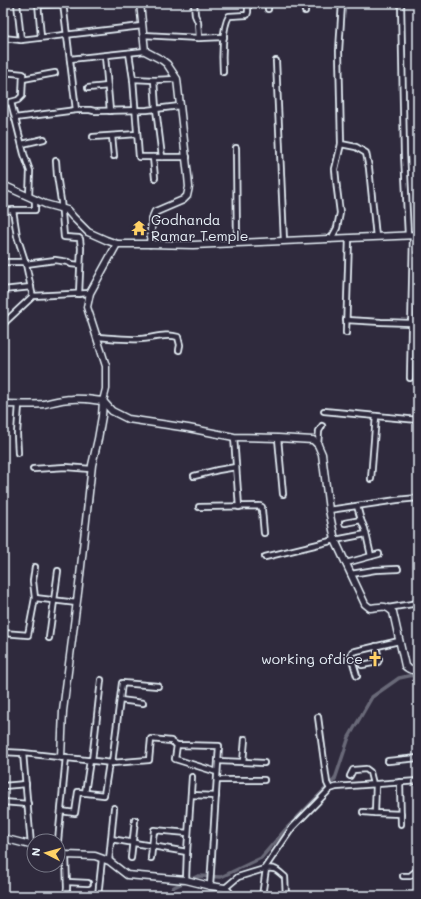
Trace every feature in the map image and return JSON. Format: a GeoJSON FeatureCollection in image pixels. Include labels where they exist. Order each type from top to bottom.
{"type":"FeatureCollection","features":[{"type":"Feature","properties":{"kind":"street"},"geometry":{"type":"LineString","coordinates":[[17,3],[20,40]]}},
{"type":"Feature","properties":{"kind":"street"},"geometry":{"type":"LineString","coordinates":[[41,37],[38,4],[103,3]]}},
{"type":"Feature","properties":{"kind":"street"},"geometry":{"type":"LineString","coordinates":[[140,3],[145,51]]}},
{"type":"Feature","properties":{"kind":"street"},"geometry":{"type":"LineString","coordinates":[[194,3],[195,14],[198,22],[199,38]]}},
{"type":"Feature","properties":{"kind":"street"},"geometry":{"type":"LineString","coordinates":[[223,72],[222,54],[226,21],[229,16],[246,15],[248,12],[248,3]]}},
{"type":"Feature","properties":{"kind":"street"},"geometry":{"type":"LineString","coordinates":[[268,3],[268,9]]}},
{"type":"Feature","properties":{"kind":"street"},"geometry":{"type":"LineString","coordinates":[[305,3],[305,11]]}},
{"type":"Feature","properties":{"kind":"street"},"geometry":{"type":"LineString","coordinates":[[331,239],[337,228],[340,213],[336,189],[335,169],[341,144],[339,51],[342,3]]}},
{"type":"Feature","properties":{"kind":"street"},"geometry":{"type":"LineString","coordinates":[[401,3],[404,154],[413,235],[410,378]]}},
{"type":"Feature","properties":{"kind":"street"},"geometry":{"type":"LineString","coordinates":[[63,4],[76,110]]}},
{"type":"Feature","properties":{"kind":"street"},"geometry":{"type":"LineString","coordinates":[[3,38],[20,40],[142,26]]}},
{"type":"Feature","properties":{"kind":"street"},"geometry":{"type":"LineString","coordinates":[[143,35],[199,38],[224,37]]}},
{"type":"Feature","properties":{"kind":"street"},"geometry":{"type":"LineString","coordinates":[[70,59],[145,51],[167,64],[177,79],[187,157],[189,188],[187,196],[183,200],[155,212],[151,224],[150,244]]}},
{"type":"Feature","properties":{"kind":"street"},"geometry":{"type":"LineString","coordinates":[[129,53],[133,79],[139,157],[187,157]]}},
{"type":"Feature","properties":{"kind":"street"},"geometry":{"type":"LineString","coordinates":[[105,56],[110,111]]}},
{"type":"Feature","properties":{"kind":"street"},"geometry":{"type":"LineString","coordinates":[[276,61],[284,241]]}},
{"type":"Feature","properties":{"kind":"street"},"geometry":{"type":"LineString","coordinates":[[3,72],[23,74],[22,96],[18,100],[3,103]]}},
{"type":"Feature","properties":{"kind":"street"},"geometry":{"type":"LineString","coordinates":[[23,79],[55,73]]}},
{"type":"Feature","properties":{"kind":"street"},"geometry":{"type":"LineString","coordinates":[[133,79],[177,79]]}},
{"type":"Feature","properties":{"kind":"street"},"geometry":{"type":"LineString","coordinates":[[154,80],[162,157]]}},
{"type":"Feature","properties":{"kind":"street"},"geometry":{"type":"LineString","coordinates":[[88,88],[108,86]]}},
{"type":"Feature","properties":{"kind":"street"},"geometry":{"type":"LineString","coordinates":[[3,211],[34,210],[30,171],[10,102]]}},
{"type":"Feature","properties":{"kind":"street"},"geometry":{"type":"LineString","coordinates":[[15,118],[76,110],[147,110],[180,106]]}},
{"type":"Feature","properties":{"kind":"street"},"geometry":{"type":"LineString","coordinates":[[92,137],[137,134]]}},
{"type":"Feature","properties":{"kind":"street"},"geometry":{"type":"LineString","coordinates":[[112,136],[114,156]]}},
{"type":"Feature","properties":{"kind":"street"},"geometry":{"type":"LineString","coordinates":[[22,144],[44,139]]}},
{"type":"Feature","properties":{"kind":"street"},"geometry":{"type":"LineString","coordinates":[[341,144],[356,147],[366,153],[369,168],[376,237]]}},
{"type":"Feature","properties":{"kind":"street"},"geometry":{"type":"LineString","coordinates":[[236,148],[237,243]]}},
{"type":"Feature","properties":{"kind":"street"},"geometry":{"type":"LineString","coordinates":[[153,157],[154,178]]}},
{"type":"Feature","properties":{"kind":"street"},"geometry":{"type":"LineString","coordinates":[[56,161],[64,237],[80,239],[78,294]]}},
{"type":"Feature","properties":{"kind":"street"},"geometry":{"type":"LineString","coordinates":[[3,185],[45,204],[67,210],[88,232],[117,244],[193,245],[413,235]]}},
{"type":"Feature","properties":{"kind":"street"},"geometry":{"type":"LineString","coordinates":[[13,210],[17,236],[26,263],[33,296]]}},
{"type":"Feature","properties":{"kind":"street"},"geometry":{"type":"LineString","coordinates":[[346,333],[349,238]]}},
{"type":"Feature","properties":{"kind":"street"},"geometry":{"type":"LineString","coordinates":[[59,833],[63,757],[63,711],[77,602],[91,469],[106,389],[106,366],[87,307],[90,293],[117,244]]}},
{"type":"Feature","properties":{"kind":"street"},"geometry":{"type":"LineString","coordinates":[[3,262],[26,263],[55,260],[80,266]]}},
{"type":"Feature","properties":{"kind":"street"},"geometry":{"type":"LineString","coordinates":[[3,290],[30,287]]}},
{"type":"Feature","properties":{"kind":"street"},"geometry":{"type":"LineString","coordinates":[[3,324],[33,296],[90,293]]}},
{"type":"Feature","properties":{"kind":"street"},"geometry":{"type":"LineString","coordinates":[[346,320],[411,323]]}},
{"type":"Feature","properties":{"kind":"street"},"geometry":{"type":"LineString","coordinates":[[97,337],[140,339],[166,335],[173,336],[178,337],[180,345],[179,350]]}},
{"type":"Feature","properties":{"kind":"street"},"geometry":{"type":"LineString","coordinates":[[3,404],[42,404],[63,399],[81,398],[103,401],[112,411],[128,419],[234,436],[312,440],[318,445],[322,454],[329,510],[335,540],[366,604],[370,608],[383,606],[393,612],[405,666],[409,670],[418,669]]}},
{"type":"Feature","properties":{"kind":"street"},"geometry":{"type":"LineString","coordinates":[[18,453],[17,434],[19,404]]}},
{"type":"Feature","properties":{"kind":"street"},"geometry":{"type":"LineString","coordinates":[[324,411],[418,420]]}},
{"type":"Feature","properties":{"kind":"street"},"geometry":{"type":"LineString","coordinates":[[371,479],[376,416]]}},
{"type":"Feature","properties":{"kind":"street"},"geometry":{"type":"LineString","coordinates":[[318,445],[319,431],[322,426]]}},
{"type":"Feature","properties":{"kind":"street"},"geometry":{"type":"LineString","coordinates":[[234,436],[239,507]]}},
{"type":"Feature","properties":{"kind":"street"},"geometry":{"type":"LineString","coordinates":[[278,438],[283,494]]}},
{"type":"Feature","properties":{"kind":"street"},"geometry":{"type":"LineString","coordinates":[[194,476],[236,467]]}},
{"type":"Feature","properties":{"kind":"street"},"geometry":{"type":"LineString","coordinates":[[33,469],[91,469]]}},
{"type":"Feature","properties":{"kind":"street"},"geometry":{"type":"LineString","coordinates":[[329,510],[418,498]]}},
{"type":"Feature","properties":{"kind":"street"},"geometry":{"type":"LineString","coordinates":[[357,506],[371,556]]}},
{"type":"Feature","properties":{"kind":"street"},"geometry":{"type":"LineString","coordinates":[[199,507],[262,507],[264,533]]}},
{"type":"Feature","properties":{"kind":"street"},"geometry":{"type":"LineString","coordinates":[[345,523],[361,520]]}},
{"type":"Feature","properties":{"kind":"street"},"geometry":{"type":"LineString","coordinates":[[265,557],[366,534]]}},
{"type":"Feature","properties":{"kind":"street"},"geometry":{"type":"LineString","coordinates":[[346,563],[379,554]]}},
{"type":"Feature","properties":{"kind":"street"},"geometry":{"type":"LineString","coordinates":[[3,633],[28,635],[34,598],[32,581],[35,567]]}},
{"type":"Feature","properties":{"kind":"street"},"geometry":{"type":"LineString","coordinates":[[351,574],[376,570],[398,569]]}},
{"type":"Feature","properties":{"kind":"street"},"geometry":{"type":"LineString","coordinates":[[49,638],[58,572]]}},
{"type":"Feature","properties":{"kind":"street"},"geometry":{"type":"LineString","coordinates":[[34,598],[77,602]]}},
{"type":"Feature","properties":{"kind":"street"},"geometry":{"type":"LineString","coordinates":[[388,608],[418,603]]}},
{"type":"Feature","properties":{"kind":"street"},"geometry":{"type":"LineString","coordinates":[[357,676],[351,656],[352,652],[399,641]]}},
{"type":"Feature","properties":{"kind":"street"},"geometry":{"type":"LineString","coordinates":[[362,665],[378,662],[379,659],[376,646]]}},
{"type":"Feature","properties":{"kind":"street"},"geometry":{"type":"LineString","coordinates":[[85,793],[91,760],[101,680]]}},
{"type":"Feature","properties":{"kind":"street"},"geometry":{"type":"LineString","coordinates":[[61,811],[75,813],[78,792],[104,795],[111,763],[122,683],[158,686]]}},
{"type":"Feature","properties":{"kind":"street"},"geometry":{"type":"LineString","coordinates":[[120,700],[143,703]]}},
{"type":"Feature","properties":{"kind":"street"},"geometry":{"type":"LineString","coordinates":[[318,717],[327,783],[330,788]]}},
{"type":"Feature","properties":{"kind":"street"},"geometry":{"type":"LineString","coordinates":[[3,752],[111,763],[149,760],[151,739],[171,741],[177,745],[219,746],[210,885]]}},
{"type":"Feature","properties":{"kind":"street"},"geometry":{"type":"LineString","coordinates":[[243,762],[245,739]]}},
{"type":"Feature","properties":{"kind":"street"},"geometry":{"type":"LineString","coordinates":[[177,745],[175,759],[217,772]]}},
{"type":"Feature","properties":{"kind":"street"},"geometry":{"type":"LineString","coordinates":[[24,753],[31,833]]}},
{"type":"Feature","properties":{"kind":"street"},"geometry":{"type":"LineString","coordinates":[[388,761],[418,758]]}},
{"type":"Feature","properties":{"kind":"street"},"geometry":{"type":"LineString","coordinates":[[218,761],[264,763]]}},
{"type":"Feature","properties":{"kind":"street"},"geometry":{"type":"LineString","coordinates":[[350,776],[353,770],[366,769],[370,772],[374,784],[375,813]]}},
{"type":"Feature","properties":{"kind":"street"},"geometry":{"type":"LineString","coordinates":[[186,880],[192,777]]}},
{"type":"Feature","properties":{"kind":"street"},"geometry":{"type":"LineString","coordinates":[[217,780],[264,780]]}},
{"type":"Feature","properties":{"kind":"street"},"geometry":{"type":"LineString","coordinates":[[262,896],[265,869],[292,828],[330,788],[418,781]]}},
{"type":"Feature","properties":{"kind":"street"},"geometry":{"type":"LineString","coordinates":[[400,782],[401,824]]}},
{"type":"Feature","properties":{"kind":"street"},"geometry":{"type":"LineString","coordinates":[[3,786],[26,784]]}},
{"type":"Feature","properties":{"kind":"street"},"geometry":{"type":"LineString","coordinates":[[191,794],[216,796]]}},
{"type":"Feature","properties":{"kind":"street"},"geometry":{"type":"LineString","coordinates":[[3,802],[28,804]]}},
{"type":"Feature","properties":{"kind":"street"},"geometry":{"type":"LineString","coordinates":[[109,861],[114,808]]}},
{"type":"Feature","properties":{"kind":"street"},"geometry":{"type":"LineString","coordinates":[[363,812],[401,814]]}},
{"type":"Feature","properties":{"kind":"street"},"geometry":{"type":"LineString","coordinates":[[131,858],[135,820]]}},
{"type":"Feature","properties":{"kind":"street"},"geometry":{"type":"LineString","coordinates":[[151,858],[154,830],[188,833]]}},
{"type":"Feature","properties":{"kind":"street"},"geometry":{"type":"LineString","coordinates":[[3,838],[26,844]]}},
{"type":"Feature","properties":{"kind":"street"},"geometry":{"type":"LineString","coordinates":[[111,839],[187,852]]}},
{"type":"Feature","properties":{"kind":"street"},"geometry":{"type":"LineString","coordinates":[[66,896],[66,855],[95,856],[109,861],[127,876],[186,880],[199,884],[225,888],[229,892],[230,896]]}},
{"type":"Feature","properties":{"kind":"street"},"geometry":{"type":"LineString","coordinates":[[98,896],[102,859]]}},
{"type":"Feature","properties":{"kind":"street"},"geometry":{"type":"LineString","coordinates":[[225,888],[238,877],[271,868],[277,870],[285,876],[286,896]]}},
{"type":"Feature","properties":{"kind":"street"},"geometry":{"type":"LineString","coordinates":[[403,876],[410,876],[418,870]]}},
{"type":"Feature","properties":{"kind":"street"},"geometry":{"type":"LineString","coordinates":[[67,882],[88,883]]}},
{"type":"Feature","properties":{"kind":"waterway"},"geometry":{"type":"LineString","coordinates":[[167,896],[174,887],[198,876],[221,877],[261,858],[286,829],[335,779],[349,737],[372,697],[399,678],[418,674]]}},
{"type":"Feature","properties":{"kind":"place","name":"Godhanda Ramar Temple"},"geometry":{"type":"Point","coordinates":[139,228]}},
{"type":"Feature","properties":{"kind":"place","name":"working ofdice"},"geometry":{"type":"Point","coordinates":[375,659]}}]}
